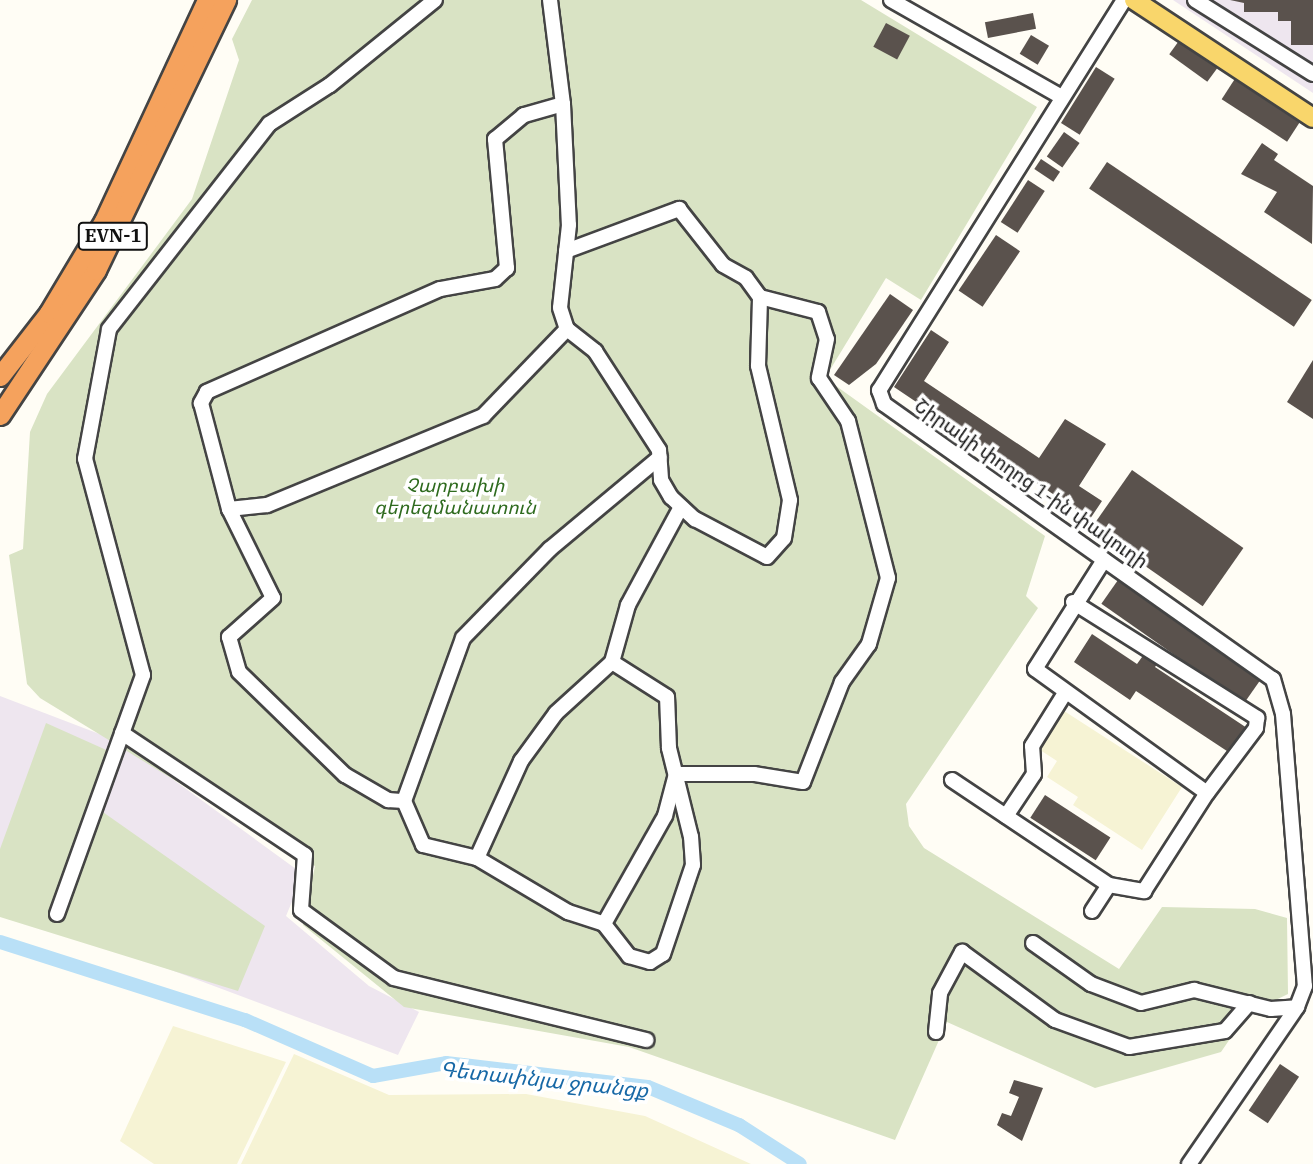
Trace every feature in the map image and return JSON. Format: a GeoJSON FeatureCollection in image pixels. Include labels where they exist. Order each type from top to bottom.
{"type":"FeatureCollection","features":[{"type":"Feature","properties":{"kind":"highway","name":"EVN-1"},"geometry":{"type":"LineString","coordinates":[[0,376],[49,313],[103,221],[207,0]]}},
{"type":"Feature","properties":{"kind":"highway","name":"EVN-1"},"geometry":{"type":"LineString","coordinates":[[0,415],[96,270],[226,0]]}},
{"type":"Feature","properties":{"kind":"main road"},"geometry":{"type":"LineString","coordinates":[[1134,0],[1313,118]]}},
{"type":"Feature","properties":{"kind":"main road"},"geometry":{"type":"LineString","coordinates":[[1145,0],[1313,112]]}},
{"type":"Feature","properties":{"kind":"lane"},"geometry":{"type":"LineString","coordinates":[[57,914],[143,675],[85,459],[108,330],[268,124],[330,85],[435,0]]}},
{"type":"Feature","properties":{"kind":"lane"},"geometry":{"type":"LineString","coordinates":[[550,0],[563,104],[566,251],[559,308],[567,329],[595,351],[660,457],[661,480],[681,507],[767,557],[784,538],[790,500],[758,366],[760,297],[747,278],[723,265],[680,209],[566,251]]}},
{"type":"Feature","properties":{"kind":"lane"},"geometry":{"type":"LineString","coordinates":[[891,0],[1062,97]]}},
{"type":"Feature","properties":{"kind":"lane","name":"Շիրակի փողոց 1-ին փակուղի"},"geometry":{"type":"LineString","coordinates":[[1124,0],[879,390],[884,404],[1273,679],[1283,714],[1309,989],[1189,1164]]}},
{"type":"Feature","properties":{"kind":"lane"},"geometry":{"type":"LineString","coordinates":[[1195,0],[1313,74]]}},
{"type":"Feature","properties":{"kind":"lane"},"geometry":{"type":"LineString","coordinates":[[404,801],[388,800],[345,775],[239,672],[229,637],[273,598],[229,509],[201,403],[207,392],[440,289],[495,279],[507,268],[495,139],[524,115],[563,104]]}},
{"type":"Feature","properties":{"kind":"lane"},"geometry":{"type":"LineString","coordinates":[[678,773],[803,782],[842,682],[869,643],[888,578],[848,421],[819,378],[827,339],[818,312],[760,297]]}},
{"type":"Feature","properties":{"kind":"lane"},"geometry":{"type":"LineString","coordinates":[[229,509],[267,505],[483,416],[567,329]]}},
{"type":"Feature","properties":{"kind":"lane"},"geometry":{"type":"LineString","coordinates":[[612,662],[667,697],[669,748],[678,773],[693,865],[663,954],[650,962],[629,956],[604,924],[568,912],[477,858],[423,845],[404,801],[463,638],[550,549],[660,457]]}},
{"type":"Feature","properties":{"kind":"lane"},"geometry":{"type":"LineString","coordinates":[[477,858],[521,761],[556,713],[612,662],[628,605],[681,507]]}},
{"type":"Feature","properties":{"kind":"lane"},"geometry":{"type":"LineString","coordinates":[[1104,560],[1073,602],[1035,662],[1038,675],[1207,793]]}},
{"type":"Feature","properties":{"kind":"lane"},"geometry":{"type":"LineString","coordinates":[[952,779],[1109,885],[1144,891],[1207,793],[1259,721],[1073,602]]}},
{"type":"Feature","properties":{"kind":"lane"},"geometry":{"type":"LineString","coordinates":[[1006,816],[1034,774],[1032,746],[1065,693]]}},
{"type":"Feature","properties":{"kind":"lane"},"geometry":{"type":"LineString","coordinates":[[122,733],[305,855],[301,910],[394,978],[648,1040]]}},
{"type":"Feature","properties":{"kind":"lane"},"geometry":{"type":"LineString","coordinates":[[604,924],[643,863],[678,773]]}},
{"type":"Feature","properties":{"kind":"lane"},"geometry":{"type":"LineString","coordinates":[[1091,911],[1109,885]]}},
{"type":"Feature","properties":{"kind":"lane"},"geometry":{"type":"LineString","coordinates":[[1034,943],[1091,984],[1141,1003],[1194,990],[1249,1003],[1297,1007]]}},
{"type":"Feature","properties":{"kind":"lane"},"geometry":{"type":"LineString","coordinates":[[936,1032],[940,993],[962,952],[1055,1020],[1129,1047],[1225,1031],[1249,1003]]}},
{"type":"Feature","properties":{"kind":"shaded area"},"geometry":{"type":"Polygon","coordinates":[[[1173,0],[1313,0],[1313,93],[1173,0]]]}},
{"type":"Feature","properties":{"kind":"shaded area"},"geometry":{"type":"Polygon","coordinates":[[[0,696],[123,743],[296,869],[301,880],[286,916],[369,986],[419,1012],[398,1055],[0,906],[0,696]]]}},
{"type":"Feature","properties":{"kind":"shaded area"},"geometry":{"type":"Polygon","coordinates":[[[1061,709],[1182,787],[1142,850],[1073,805],[1078,797],[1047,777],[1057,761],[1037,748],[1061,709]]]}},
{"type":"Feature","properties":{"kind":"shaded area"},"geometry":{"type":"Polygon","coordinates":[[[173,1026],[286,1062],[237,1164],[154,1164],[120,1141],[173,1026]]]}},
{"type":"Feature","properties":{"kind":"shaded area"},"geometry":{"type":"Polygon","coordinates":[[[294,1054],[389,1095],[526,1094],[645,1116],[751,1164],[241,1164],[294,1054]]]}},
{"type":"Feature","properties":{"kind":"green space","name":"Չարբախի գերեզմանատուն"},"geometry":{"type":"Polygon","coordinates":[[[252,0],[861,0],[1037,107],[921,300],[886,278],[825,378],[1045,536],[1026,596],[1038,608],[906,804],[909,826],[924,848],[1119,969],[1162,907],[1255,909],[1287,918],[1288,994],[1247,1014],[1221,1052],[1095,1088],[947,1022],[895,1140],[629,1047],[404,1007],[303,925],[315,866],[40,698],[27,684],[9,555],[23,549],[30,432],[47,394],[192,199],[239,60],[232,39],[252,0]]]}},
{"type":"Feature","properties":{"kind":"green space"},"geometry":{"type":"Polygon","coordinates":[[[46,723],[122,757],[100,810],[265,926],[238,991],[0,917],[0,849],[46,723]]]}},
{"type":"Feature","properties":{"kind":"building"},"geometry":{"type":"Polygon","coordinates":[[[1230,0],[1313,0],[1313,45],[1291,45],[1291,21],[1278,21],[1278,12],[1244,12],[1244,3],[1230,0]]]}},
{"type":"Feature","properties":{"kind":"building"},"geometry":{"type":"Polygon","coordinates":[[[1033,13],[1036,29],[988,38],[985,22],[1033,13]]]}},
{"type":"Feature","properties":{"kind":"building"},"geometry":{"type":"Polygon","coordinates":[[[886,23],[910,36],[897,60],[873,47],[886,23]]]}},
{"type":"Feature","properties":{"kind":"building"},"geometry":{"type":"Polygon","coordinates":[[[1031,35],[1049,46],[1038,65],[1020,54],[1031,35]]]}},
{"type":"Feature","properties":{"kind":"building"},"geometry":{"type":"Polygon","coordinates":[[[1181,38],[1219,66],[1207,82],[1169,54],[1181,38]]]}},
{"type":"Feature","properties":{"kind":"building"},"geometry":{"type":"Polygon","coordinates":[[[1096,67],[1115,79],[1080,135],[1061,123],[1096,67]]]}},
{"type":"Feature","properties":{"kind":"building"},"geometry":{"type":"Polygon","coordinates":[[[1238,74],[1303,116],[1287,142],[1222,99],[1238,74]]]}},
{"type":"Feature","properties":{"kind":"building"},"geometry":{"type":"Polygon","coordinates":[[[1064,132],[1080,143],[1062,167],[1047,157],[1064,132]]]}},
{"type":"Feature","properties":{"kind":"building"},"geometry":{"type":"Polygon","coordinates":[[[1262,143],[1278,154],[1274,160],[1313,186],[1312,244],[1264,212],[1277,192],[1241,174],[1262,143]]]}},
{"type":"Feature","properties":{"kind":"building"},"geometry":{"type":"Polygon","coordinates":[[[1041,159],[1060,172],[1053,182],[1034,169],[1041,159]]]}},
{"type":"Feature","properties":{"kind":"building"},"geometry":{"type":"Polygon","coordinates":[[[1107,162],[1312,300],[1294,327],[1089,189],[1107,162]]]}},
{"type":"Feature","properties":{"kind":"building"},"geometry":{"type":"Polygon","coordinates":[[[1028,180],[1045,191],[1018,233],[1001,222],[1028,180]]]}},
{"type":"Feature","properties":{"kind":"building"},"geometry":{"type":"Polygon","coordinates":[[[996,235],[1020,251],[983,307],[959,291],[996,235]]]}},
{"type":"Feature","properties":{"kind":"building"},"geometry":{"type":"Polygon","coordinates":[[[890,294],[913,310],[876,364],[849,385],[834,375],[890,294]]]}},
{"type":"Feature","properties":{"kind":"building"},"geometry":{"type":"Polygon","coordinates":[[[931,330],[949,342],[924,381],[1039,458],[1065,419],[1106,444],[1079,486],[1102,501],[1090,519],[894,387],[931,330]]]}},
{"type":"Feature","properties":{"kind":"building"},"geometry":{"type":"Polygon","coordinates":[[[1313,360],[1313,419],[1287,402],[1313,360]]]}},
{"type":"Feature","properties":{"kind":"building"},"geometry":{"type":"Polygon","coordinates":[[[1132,470],[1243,548],[1203,606],[1091,528],[1132,470]]]}},
{"type":"Feature","properties":{"kind":"building"},"geometry":{"type":"Polygon","coordinates":[[[1118,580],[1261,680],[1244,704],[1101,604],[1118,580]]]}},
{"type":"Feature","properties":{"kind":"building"},"geometry":{"type":"Polygon","coordinates":[[[1092,634],[1137,664],[1147,650],[1161,659],[1155,667],[1250,730],[1233,755],[1136,691],[1130,700],[1074,662],[1092,634]]]}},
{"type":"Feature","properties":{"kind":"building"},"geometry":{"type":"Polygon","coordinates":[[[1045,795],[1110,837],[1096,860],[1030,818],[1045,795]]]}},
{"type":"Feature","properties":{"kind":"building"},"geometry":{"type":"Polygon","coordinates":[[[1280,1064],[1299,1077],[1268,1123],[1249,1110],[1280,1064]]]}},
{"type":"Feature","properties":{"kind":"building"},"geometry":{"type":"Polygon","coordinates":[[[1014,1080],[1043,1088],[1022,1141],[997,1125],[1002,1113],[1011,1116],[1019,1097],[1009,1093],[1014,1080]]]}},
{"type":"Feature","properties":{"kind":"waterway","name":"Գետափնյա ջրանցք"},"geometry":{"type":"LineString","coordinates":[[0,942],[245,1020],[373,1076],[446,1063],[648,1087],[739,1125],[800,1164]]}}]}
